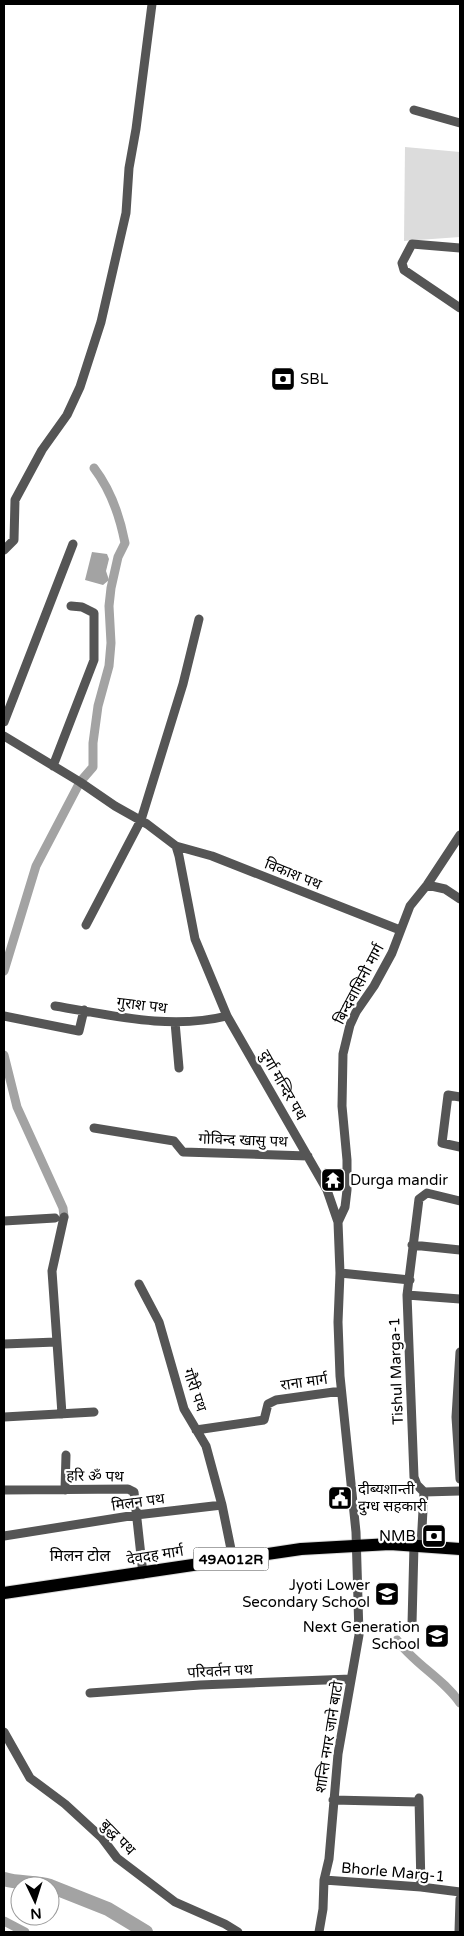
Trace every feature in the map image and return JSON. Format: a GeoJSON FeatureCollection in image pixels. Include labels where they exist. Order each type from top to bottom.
{"type":"FeatureCollection","features":[{"type":"Feature","properties":{"kind":"main road","name":"देवदह मार्ग"},"geometry":{"type":"LineString","coordinates":[[4,1593],[301,1549],[418,1545],[460,1549]]}},
{"type":"Feature","properties":{"kind":"street"},"geometry":{"type":"LineString","coordinates":[[4,550],[14,540],[15,500],[42,450],[67,415],[83,378],[101,322],[126,213],[129,168],[143,84],[152,4]]}},
{"type":"Feature","properties":{"kind":"street"},"geometry":{"type":"LineString","coordinates":[[414,110],[460,123]]}},
{"type":"Feature","properties":{"kind":"street"},"geometry":{"type":"LineString","coordinates":[[460,248],[412,244],[402,263],[404,270],[460,308]]}},
{"type":"Feature","properties":{"kind":"street"},"geometry":{"type":"LineString","coordinates":[[4,722],[73,544]]}},
{"type":"Feature","properties":{"kind":"street"},"geometry":{"type":"LineString","coordinates":[[53,766],[94,660],[94,613],[82,607],[71,606]]}},
{"type":"Feature","properties":{"kind":"street"},"geometry":{"type":"LineString","coordinates":[[86,925],[140,820],[183,684],[199,619]]}},
{"type":"Feature","properties":{"kind":"street"},"geometry":{"type":"LineString","coordinates":[[4,736],[140,820],[176,846]]}},
{"type":"Feature","properties":{"kind":"street","name":"बिन्दवासिनी मार्ग"},"geometry":{"type":"LineString","coordinates":[[338,1222],[345,1207],[347,1184],[347,1160],[342,1106],[343,1054],[350,1025],[392,953],[410,906],[427,885],[460,835]]}},
{"type":"Feature","properties":{"kind":"street","name":"विकाश पथ"},"geometry":{"type":"LineString","coordinates":[[176,846],[212,856],[400,930]]}},
{"type":"Feature","properties":{"kind":"street","name":"दुर्गा मन्दिर पथ"},"geometry":{"type":"LineString","coordinates":[[176,846],[195,939],[227,1016],[327,1190],[338,1222],[340,1273],[338,1344],[356,1546]]}},
{"type":"Feature","properties":{"kind":"street"},"geometry":{"type":"LineString","coordinates":[[427,885],[445,890],[460,898]]}},
{"type":"Feature","properties":{"kind":"street","name":"गुराश पथ"},"geometry":{"type":"LineString","coordinates":[[55,1006],[148,1021],[175,1022],[227,1016]]}},
{"type":"Feature","properties":{"kind":"street"},"geometry":{"type":"LineString","coordinates":[[4,1016],[79,1031],[84,1010]]}},
{"type":"Feature","properties":{"kind":"street"},"geometry":{"type":"LineString","coordinates":[[175,1022],[179,1068]]}},
{"type":"Feature","properties":{"kind":"street"},"geometry":{"type":"LineString","coordinates":[[460,1097],[448,1095],[442,1143],[460,1147]]}},
{"type":"Feature","properties":{"kind":"street","name":"गोविन्द खासु पथ"},"geometry":{"type":"LineString","coordinates":[[94,1128],[174,1141],[183,1152],[308,1156]]}},
{"type":"Feature","properties":{"kind":"street","name":"Tishul Marga-1"},"geometry":{"type":"LineString","coordinates":[[424,1492],[417,1485],[414,1477],[407,1295],[412,1246],[419,1199],[427,1193],[460,1201]]}},
{"type":"Feature","properties":{"kind":"street"},"geometry":{"type":"LineString","coordinates":[[62,1414],[52,1271],[64,1217]]}},
{"type":"Feature","properties":{"kind":"street"},"geometry":{"type":"LineString","coordinates":[[4,1221],[54,1218]]}},
{"type":"Feature","properties":{"kind":"street"},"geometry":{"type":"LineString","coordinates":[[412,1246],[460,1250]]}},
{"type":"Feature","properties":{"kind":"street"},"geometry":{"type":"LineString","coordinates":[[340,1273],[410,1280]]}},
{"type":"Feature","properties":{"kind":"street","name":"गौरी पथ"},"geometry":{"type":"LineString","coordinates":[[139,1284],[159,1322],[184,1409],[206,1446],[222,1505]]}},
{"type":"Feature","properties":{"kind":"street"},"geometry":{"type":"LineString","coordinates":[[407,1295],[460,1300]]}},
{"type":"Feature","properties":{"kind":"street"},"geometry":{"type":"LineString","coordinates":[[4,1344],[56,1342]]}},
{"type":"Feature","properties":{"kind":"street"},"geometry":{"type":"LineString","coordinates":[[460,1352],[456,1416],[460,1479]]}},
{"type":"Feature","properties":{"kind":"street","name":"राना मार्ग"},"geometry":{"type":"LineString","coordinates":[[196,1430],[264,1420],[268,1404],[276,1400],[341,1391]]}},
{"type":"Feature","properties":{"kind":"street"},"geometry":{"type":"LineString","coordinates":[[4,1417],[94,1412]]}},
{"type":"Feature","properties":{"kind":"street"},"geometry":{"type":"LineString","coordinates":[[65,1490],[66,1455]]}},
{"type":"Feature","properties":{"kind":"street","name":"हरि ॐ पथ"},"geometry":{"type":"LineString","coordinates":[[4,1490],[128,1489],[134,1492],[142,1574]]}},
{"type":"Feature","properties":{"kind":"street"},"geometry":{"type":"LineString","coordinates":[[412,1624],[424,1492],[460,1491]]}},
{"type":"Feature","properties":{"kind":"street"},"geometry":{"type":"LineString","coordinates":[[222,1505],[233,1558]]}},
{"type":"Feature","properties":{"kind":"street","name":"मिलन पथ"},"geometry":{"type":"LineString","coordinates":[[4,1536],[136,1515],[222,1505]]}},
{"type":"Feature","properties":{"kind":"street","name":"शान्ति नगर जाने बाटो"},"geometry":{"type":"LineString","coordinates":[[319,1932],[323,1909],[324,1880],[328,1859],[338,1754],[359,1635],[356,1546]]}},
{"type":"Feature","properties":{"kind":"street","name":"परिवर्तन पथ"},"geometry":{"type":"LineString","coordinates":[[90,1693],[200,1685],[351,1679]]}},
{"type":"Feature","properties":{"kind":"street","name":"बुद्ध पथ"},"geometry":{"type":"LineString","coordinates":[[4,1732],[30,1778],[65,1804],[100,1836],[116,1858],[175,1902],[225,1924],[238,1932]]}},
{"type":"Feature","properties":{"kind":"street"},"geometry":{"type":"LineString","coordinates":[[333,1800],[419,1800],[421,1887]]}},
{"type":"Feature","properties":{"kind":"street","name":"Bhorle Marg-1"},"geometry":{"type":"LineString","coordinates":[[324,1880],[421,1887],[460,1892]]}},
{"type":"Feature","properties":{"kind":"street"},"geometry":{"type":"LineString","coordinates":[[459,1932],[460,1899]]}},
{"type":"Feature","properties":{"kind":"shaded area"},"geometry":{"type":"Polygon","coordinates":[[[405,147],[460,152],[460,237],[404,241],[405,147]]]}},
{"type":"Feature","properties":{"kind":"shaded area"},"geometry":{"type":"Polygon","coordinates":[[[92,552],[107,554],[109,559],[106,571],[109,580],[103,585],[85,580],[92,552]]]}},
{"type":"Feature","properties":{"kind":"waterway"},"geometry":{"type":"LineString","coordinates":[[4,971],[36,866],[80,782],[93,767],[93,743],[98,706],[109,666],[111,643],[109,606],[111,588],[118,557],[125,543],[114,504],[94,468]]}},
{"type":"Feature","properties":{"kind":"waterway"},"geometry":{"type":"LineString","coordinates":[[4,1055],[17,1107],[63,1208],[64,1217]]}},
{"type":"Feature","properties":{"kind":"waterway"},"geometry":{"type":"LineString","coordinates":[[397,1640],[460,1703]]}},
{"type":"Feature","properties":{"kind":"waterway"},"geometry":{"type":"LineString","coordinates":[[4,1879],[10,1881]]}},
{"type":"Feature","properties":{"kind":"waterway"},"geometry":{"type":"LineString","coordinates":[[60,1890],[108,1909],[146,1932]]}},
{"type":"Feature","properties":{"kind":"waterway"},"geometry":{"type":"LineString","coordinates":[[4,1921],[25,1932]]}},
{"type":"Feature","properties":{"kind":"place","name":"SBL"},"geometry":{"type":"Point","coordinates":[283,379]}},
{"type":"Feature","properties":{"kind":"place","name":"Durga mandir"},"geometry":{"type":"Point","coordinates":[333,1180]}},
{"type":"Feature","properties":{"kind":"place","name":"दीब्यशान्ती दुग्ध सहकारी"},"geometry":{"type":"Point","coordinates":[340,1498]}},
{"type":"Feature","properties":{"kind":"place","name":"NMB"},"geometry":{"type":"Point","coordinates":[434,1536]}},
{"type":"Feature","properties":{"kind":"place","name":"Jyoti Lower Secondary School"},"geometry":{"type":"Point","coordinates":[387,1594]}},
{"type":"Feature","properties":{"kind":"place","name":"Next Generation School"},"geometry":{"type":"Point","coordinates":[437,1636]}},
{"type":"Feature","properties":{"kind":"district","name":"मिलन टोल"},"geometry":{"type":"Point","coordinates":[80,1555]}}]}
